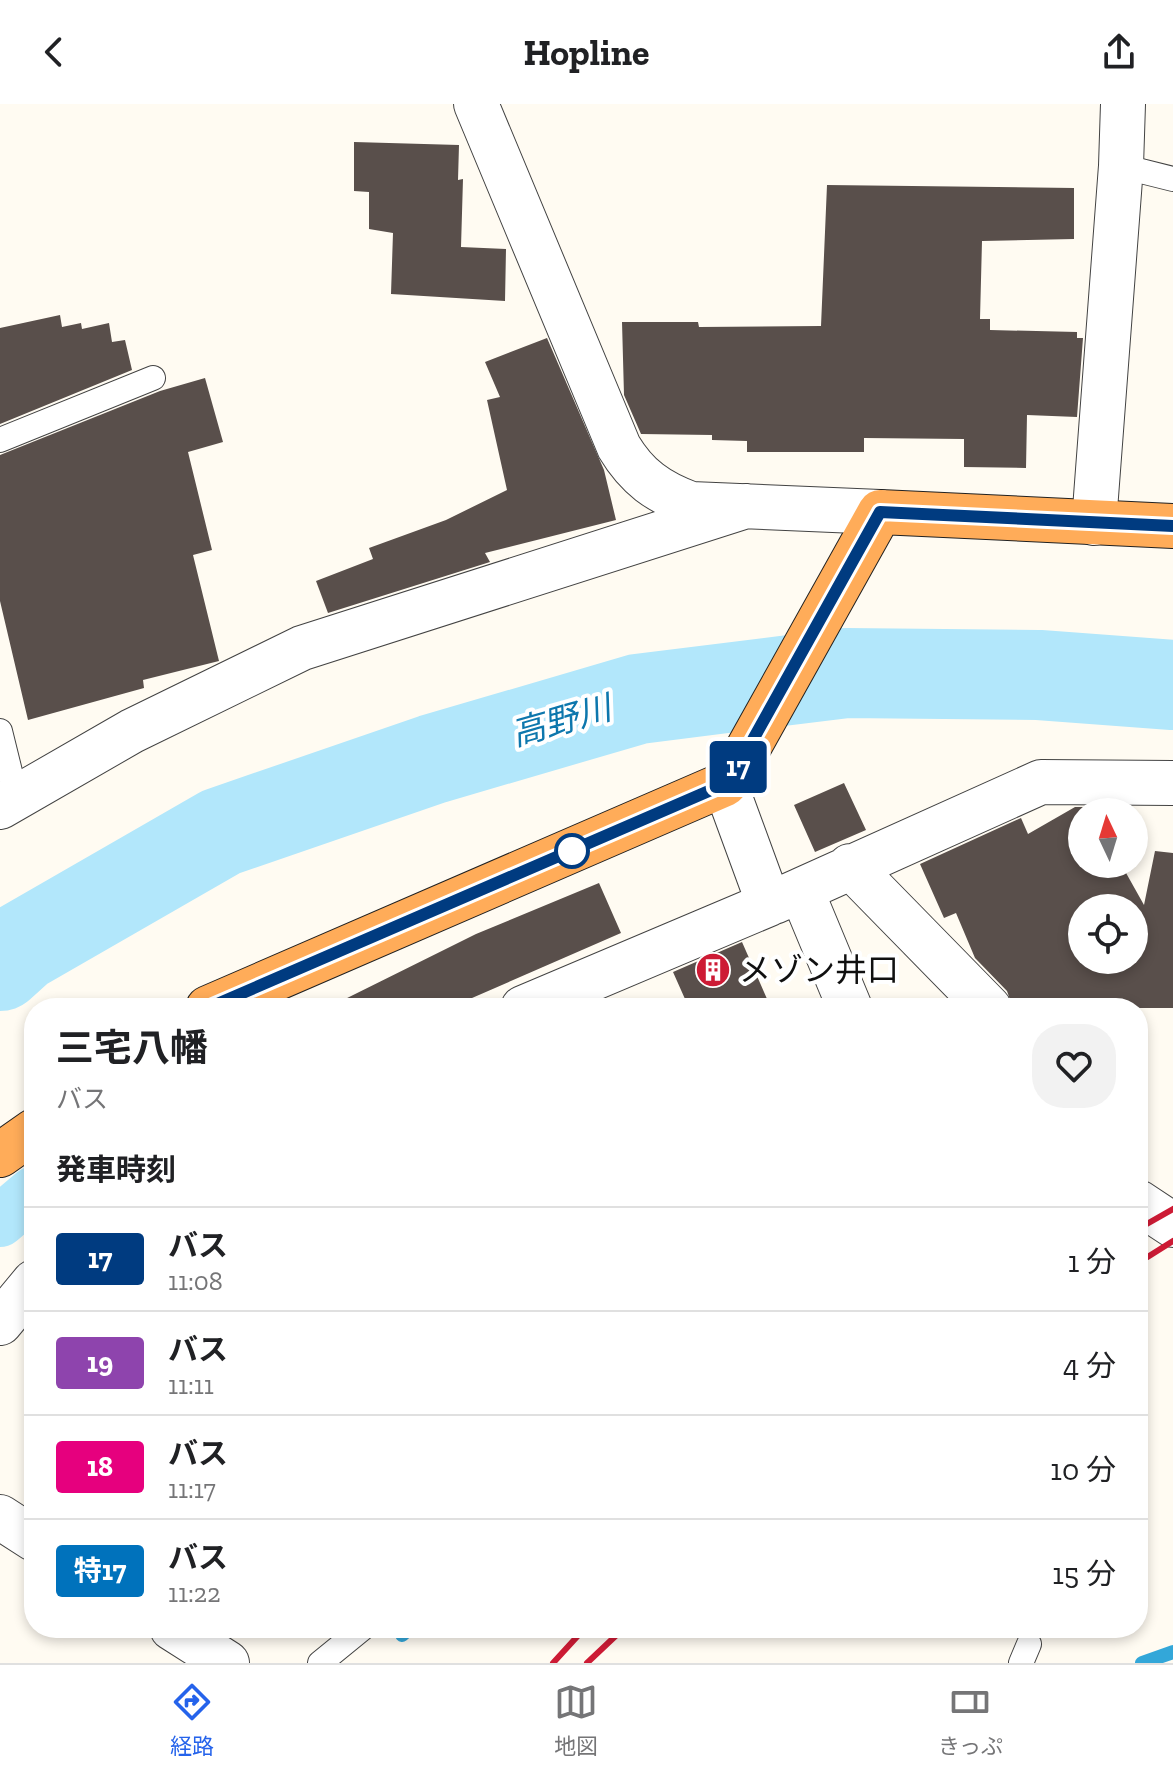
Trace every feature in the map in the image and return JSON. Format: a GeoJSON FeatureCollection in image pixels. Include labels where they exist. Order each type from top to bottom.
{"type":"FeatureCollection","features":[{"type":"Feature","properties":{"kind":"highway"},"geometry":{"type":"LineString","coordinates":[[231,998],[730,777],[880,512],[1173,526]]}},
{"type":"Feature","properties":{"kind":"highway"},"geometry":{"type":"LineString","coordinates":[[0,1155],[24,1138]]}},
{"type":"Feature","properties":{"kind":"street"},"geometry":{"type":"LineString","coordinates":[[476,104],[619,447],[634,472],[665,495],[691,504],[880,512]]}},
{"type":"Feature","properties":{"kind":"street"},"geometry":{"type":"LineString","coordinates":[[1094,523],[1123,104]]}},
{"type":"Feature","properties":{"kind":"street"},"geometry":{"type":"LineString","coordinates":[[8,802],[132,731],[302,648],[746,506]]}},
{"type":"Feature","properties":{"kind":"street"},"geometry":{"type":"LineString","coordinates":[[730,777],[785,897],[844,998]]}},
{"type":"Feature","properties":{"kind":"street"},"geometry":{"type":"LineString","coordinates":[[547,998],[785,897],[1041,782],[1173,783]]}},
{"type":"Feature","properties":{"kind":"street"},"geometry":{"type":"LineString","coordinates":[[850,866],[979,998]]}},
{"type":"Feature","properties":{"kind":"street"},"geometry":{"type":"LineString","coordinates":[[1148,1209],[1173,1225]]}},
{"type":"Feature","properties":{"kind":"street"},"geometry":{"type":"LineString","coordinates":[[0,1323],[24,1294]]}},
{"type":"Feature","properties":{"kind":"street"},"geometry":{"type":"LineString","coordinates":[[0,1517],[24,1533]]}},
{"type":"Feature","properties":{"kind":"street"},"geometry":{"type":"LineString","coordinates":[[188,1638],[227,1663]]}},
{"type":"Feature","properties":{"kind":"lane"},"geometry":{"type":"LineString","coordinates":[[1121,166],[1173,179]]}},
{"type":"Feature","properties":{"kind":"lane"},"geometry":{"type":"LineString","coordinates":[[0,440],[153,378]]}},
{"type":"Feature","properties":{"kind":"lane"},"geometry":{"type":"LineString","coordinates":[[0,731],[8,802]]}},
{"type":"Feature","properties":{"kind":"lane"},"geometry":{"type":"LineString","coordinates":[[320,1663],[351,1638]]}},
{"type":"Feature","properties":{"kind":"building"},"geometry":{"type":"Polygon","coordinates":[[[354,142],[459,145],[458,180],[463,179],[461,247],[506,249],[505,301],[391,294],[393,233],[369,229],[369,192],[354,191],[354,142]]]}},
{"type":"Feature","properties":{"kind":"building"},"geometry":{"type":"Polygon","coordinates":[[[827,185],[1074,188],[1074,239],[982,241],[980,319],[990,319],[990,330],[1077,332],[1077,338],[1083,338],[1077,417],[1027,415],[1026,468],[964,467],[964,439],[864,438],[864,452],[747,452],[747,441],[712,440],[712,435],[641,434],[624,395],[622,322],[698,322],[699,327],[821,326],[827,185]]]}},
{"type":"Feature","properties":{"kind":"building"},"geometry":{"type":"Polygon","coordinates":[[[60,315],[62,327],[81,323],[82,329],[109,323],[112,342],[125,340],[132,370],[0,424],[0,328],[60,315]]]}},
{"type":"Feature","properties":{"kind":"building"},"geometry":{"type":"Polygon","coordinates":[[[547,338],[604,470],[616,520],[485,553],[490,562],[328,613],[316,581],[373,559],[369,548],[446,520],[507,490],[487,400],[500,397],[485,362],[547,338]]]}},
{"type":"Feature","properties":{"kind":"building"},"geometry":{"type":"Polygon","coordinates":[[[205,378],[223,442],[188,452],[212,550],[193,555],[219,661],[143,680],[144,688],[28,720],[0,601],[0,455],[160,391],[205,378]]]}},
{"type":"Feature","properties":{"kind":"building"},"geometry":{"type":"Polygon","coordinates":[[[844,783],[866,830],[815,852],[794,805],[844,783]]]}},
{"type":"Feature","properties":{"kind":"building"},"geometry":{"type":"Polygon","coordinates":[[[1068,811],[1068,878],[1129,878],[1138,894],[1068,894],[1068,974],[1148,974],[1146,894],[1155,851],[1173,853],[1173,1008],[1148,1008],[1148,998],[1009,998],[1007,991],[975,958],[956,913],[944,918],[920,864],[1021,818],[1028,834],[1068,811]]]}},
{"type":"Feature","properties":{"kind":"building"},"geometry":{"type":"Polygon","coordinates":[[[599,883],[621,933],[472,998],[347,998],[476,934],[599,883]]]}},
{"type":"Feature","properties":{"kind":"building","name":"メゾン井口"},"geometry":{"type":"Polygon","coordinates":[[[742,942],[767,998],[685,998],[673,972],[742,942]]]}},
{"type":"Feature","properties":{"kind":"waterway","name":"高野川"},"geometry":{"type":"LineString","coordinates":[[0,966],[21,947],[221,832],[433,759],[638,699],[846,673],[1039,675],[1173,685]]}},
{"type":"Feature","properties":{"kind":"waterway"},"geometry":{"type":"LineString","coordinates":[[0,1221],[24,1201]]}},
{"type":"Feature","properties":{"kind":"waterway"},"geometry":{"type":"LineString","coordinates":[[1142,1663],[1173,1652]]}},
{"type":"Feature","properties":{"kind":"railway"},"geometry":{"type":"LineString","coordinates":[[1148,1223],[1173,1209]]}},
{"type":"Feature","properties":{"kind":"railway"},"geometry":{"type":"LineString","coordinates":[[1148,1257],[1173,1241]]}},
{"type":"Feature","properties":{"kind":"railway"},"geometry":{"type":"LineString","coordinates":[[553,1663],[576,1638]]}},
{"type":"Feature","properties":{"kind":"railway"},"geometry":{"type":"LineString","coordinates":[[587,1663],[613,1638]]}},
{"type":"Feature","properties":{"kind":"bus line","name":"17"},"geometry":{"type":"LineString","coordinates":[[231,998],[725,784],[736,770],[880,512],[1173,526]]}},
{"type":"Feature","properties":{"kind":"place","name":"メゾン井口"},"geometry":{"type":"Point","coordinates":[713,970]}}]}
